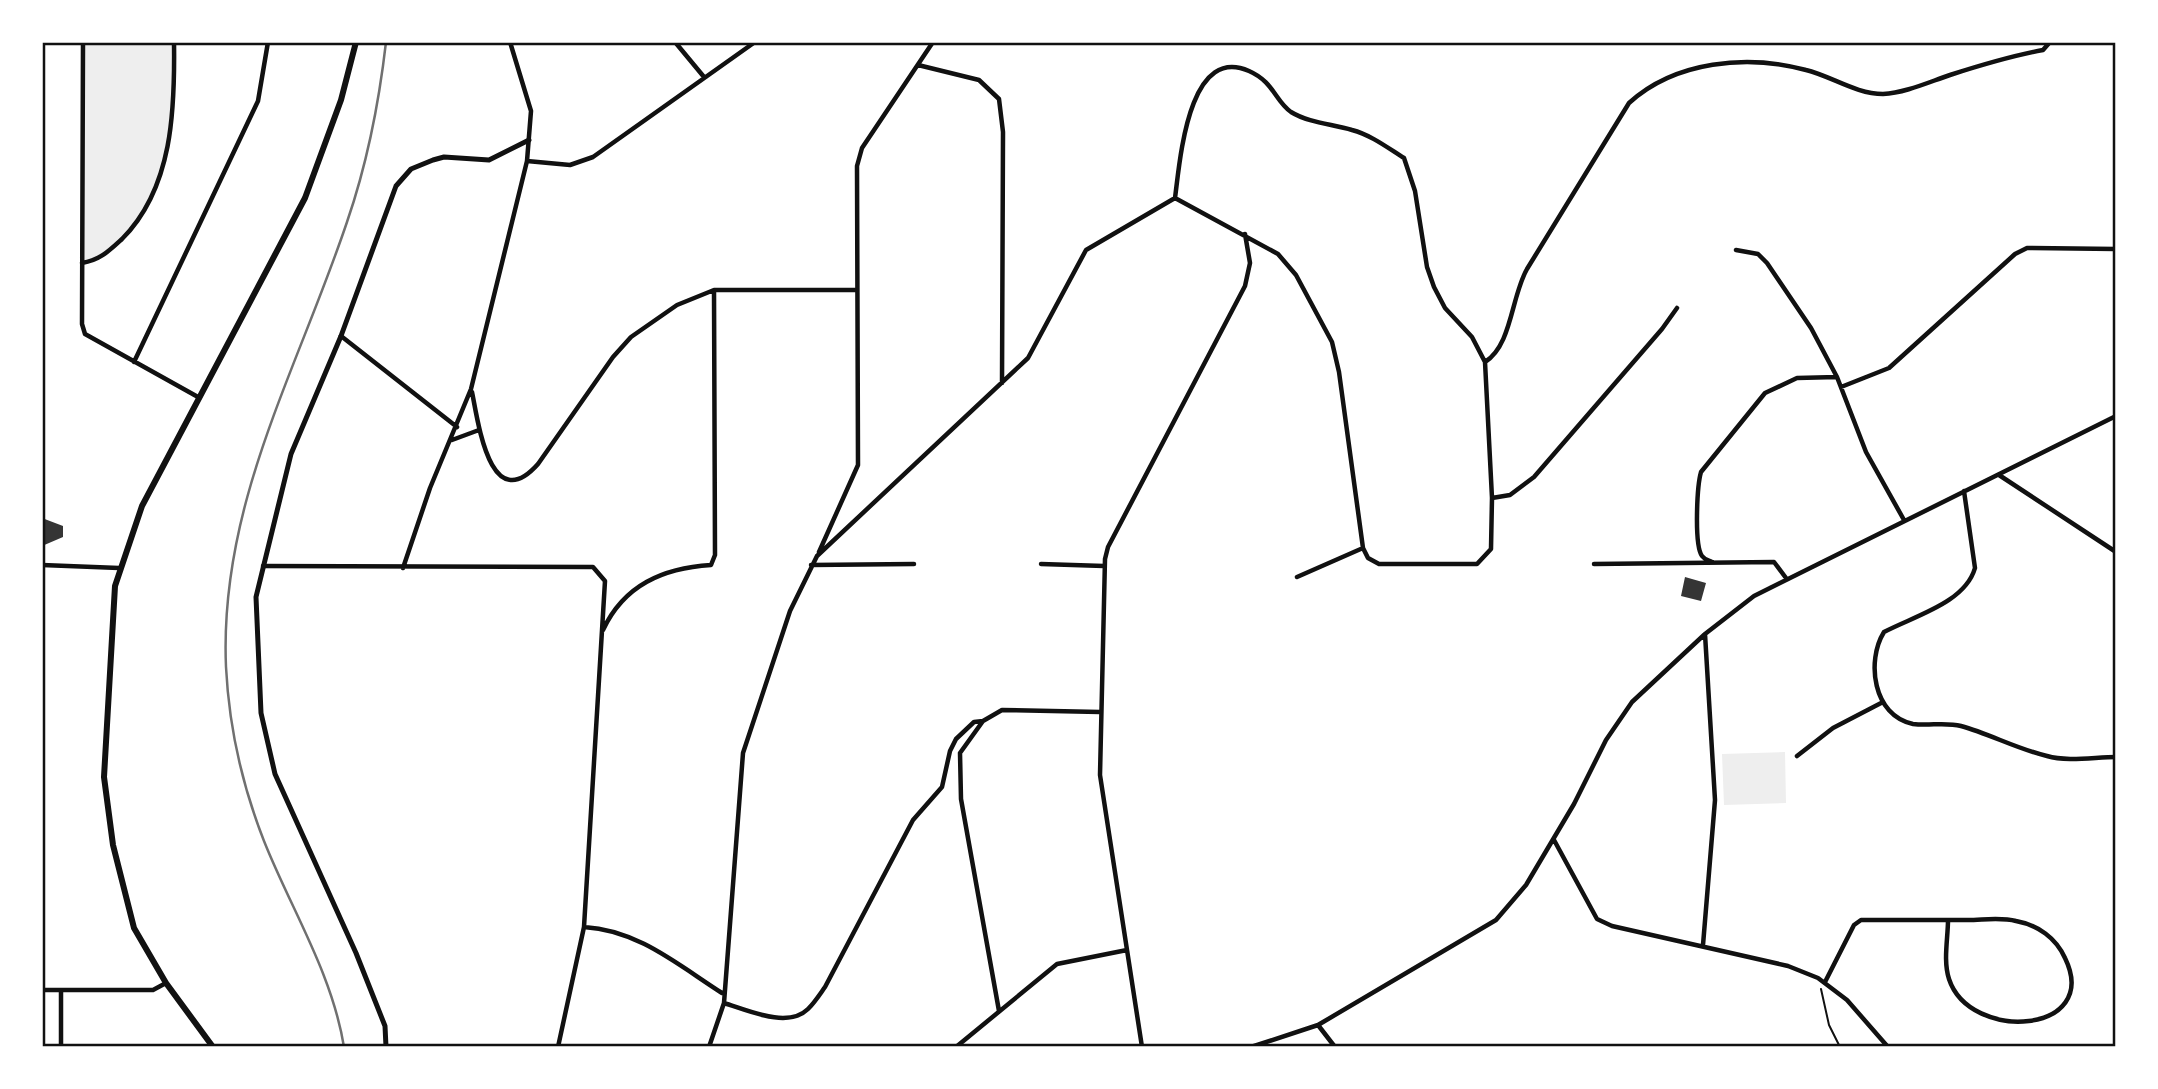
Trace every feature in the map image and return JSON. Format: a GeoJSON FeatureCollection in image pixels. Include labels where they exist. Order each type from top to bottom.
{"type":"FeatureCollection","features":[{"type":"Feature","properties":{"kind":"main road"},"geometry":{"type":"LineString","coordinates":[[213,1047],[166,984],[134,928],[108,822],[105,764],[111,628],[119,568],[142,506],[305,198],[341,100],[356,42]]}},
{"type":"Feature","properties":{"kind":"street"},"geometry":{"type":"LineString","coordinates":[[83,42],[82,324],[85,334],[198,397]]}},
{"type":"Feature","properties":{"kind":"street"},"geometry":{"type":"LineString","coordinates":[[82,263],[95,261],[106,254],[132,228],[148,206],[159,179],[174,104],[174,42]]}},
{"type":"Feature","properties":{"kind":"street"},"geometry":{"type":"LineString","coordinates":[[134,362],[258,101],[268,42]]}},
{"type":"Feature","properties":{"kind":"street"},"geometry":{"type":"LineString","coordinates":[[403,568],[430,488],[471,389],[527,161],[531,111],[510,42]]}},
{"type":"Feature","properties":{"kind":"street"},"geometry":{"type":"LineString","coordinates":[[675,42],[704,77]]}},
{"type":"Feature","properties":{"kind":"street"},"geometry":{"type":"LineString","coordinates":[[527,161],[570,165],[593,157],[755,42]]}},
{"type":"Feature","properties":{"kind":"street"},"geometry":{"type":"LineString","coordinates":[[817,556],[858,466],[857,166],[862,148],[933,42]]}},
{"type":"Feature","properties":{"kind":"street"},"geometry":{"type":"LineString","coordinates":[[1485,362],[1495,356],[1503,343],[1517,285],[1629,103],[1644,89],[1666,78],[1702,66],[1750,62],[1806,69],[1848,86],[1881,94],[1903,90],[2002,58],[2043,50],[2050,42]]}},
{"type":"Feature","properties":{"kind":"street"},"geometry":{"type":"LineString","coordinates":[[918,65],[979,80],[999,99],[1003,132],[1002,384]]}},
{"type":"Feature","properties":{"kind":"street"},"geometry":{"type":"LineString","coordinates":[[1223,67],[1246,70],[1266,80],[1288,110],[1307,119],[1356,131],[1404,158],[1415,191],[1427,267],[1434,287],[1445,309],[1472,337],[1485,362],[1492,498],[1491,549],[1477,564],[1378,564],[1368,558],[1363,548],[1339,372],[1332,342],[1296,275],[1278,254],[1245,233],[1175,198],[1182,142],[1193,105],[1208,77],[1223,67]]}},
{"type":"Feature","properties":{"kind":"street"},"geometry":{"type":"LineString","coordinates":[[386,1047],[385,1026],[356,953],[275,774],[261,713],[256,597],[291,454],[341,336],[396,186],[411,169],[444,157],[489,160],[529,140]]}},
{"type":"Feature","properties":{"kind":"street"},"geometry":{"type":"LineString","coordinates":[[709,1047],[724,1003],[743,753],[790,611],[810,565],[1028,358],[1086,250],[1175,198]]}},
{"type":"Feature","properties":{"kind":"street"},"geometry":{"type":"LineString","coordinates":[[1142,1047],[1100,775],[1104,566],[1108,547],[1245,286],[1250,262],[1245,233]]}},
{"type":"Feature","properties":{"kind":"street"},"geometry":{"type":"LineString","coordinates":[[1841,387],[1889,368],[2015,254],[2027,248],[2116,249]]}},
{"type":"Feature","properties":{"kind":"street"},"geometry":{"type":"LineString","coordinates":[[1736,250],[1758,254],[1767,263],[1811,328],[1838,377],[1866,452],[1904,520]]}},
{"type":"Feature","properties":{"kind":"street"},"geometry":{"type":"LineString","coordinates":[[471,389],[491,467],[502,476],[516,479],[530,474],[631,337],[677,305],[714,290],[857,290]]}},
{"type":"Feature","properties":{"kind":"street"},"geometry":{"type":"LineString","coordinates":[[602,634],[608,619],[637,587],[685,566],[710,565],[715,555],[714,290]]}},
{"type":"Feature","properties":{"kind":"street"},"geometry":{"type":"LineString","coordinates":[[1492,498],[1510,495],[1534,477],[1662,329],[1677,308]]}},
{"type":"Feature","properties":{"kind":"street"},"geometry":{"type":"LineString","coordinates":[[341,336],[457,427]]}},
{"type":"Feature","properties":{"kind":"street"},"geometry":{"type":"LineString","coordinates":[[1712,562],[1705,559],[1699,550],[1697,485],[1701,472],[1765,393],[1797,378],[1838,377]]}},
{"type":"Feature","properties":{"kind":"street"},"geometry":{"type":"LineString","coordinates":[[1251,1047],[1318,1025],[1496,920],[1520,895],[1554,840],[1606,740],[1632,702],[1705,634],[1754,596],[2116,416]]}},
{"type":"Feature","properties":{"kind":"street"},"geometry":{"type":"LineString","coordinates":[[452,440],[480,430]]}},
{"type":"Feature","properties":{"kind":"street"},"geometry":{"type":"LineString","coordinates":[[1998,474],[2116,552]]}},
{"type":"Feature","properties":{"kind":"street"},"geometry":{"type":"LineString","coordinates":[[1964,491],[1975,568],[1972,578],[1956,596],[1884,632],[1878,641],[1875,671],[1876,687],[1883,702],[1900,720],[1914,724],[1956,725],[2048,757],[2116,757]]}},
{"type":"Feature","properties":{"kind":"street"},"geometry":{"type":"LineString","coordinates":[[1297,577],[1363,548]]}},
{"type":"Feature","properties":{"kind":"street"},"geometry":{"type":"LineString","coordinates":[[1594,564],[1774,562],[1786,578]]}},
{"type":"Feature","properties":{"kind":"street"},"geometry":{"type":"LineString","coordinates":[[810,565],[915,564]]}},
{"type":"Feature","properties":{"kind":"street"},"geometry":{"type":"LineString","coordinates":[[1041,564],[1104,566]]}},
{"type":"Feature","properties":{"kind":"street"},"geometry":{"type":"LineString","coordinates":[[42,565],[119,568]]}},
{"type":"Feature","properties":{"kind":"street"},"geometry":{"type":"LineString","coordinates":[[263,566],[593,567],[605,581],[584,927],[558,1047]]}},
{"type":"Feature","properties":{"kind":"street"},"geometry":{"type":"LineString","coordinates":[[1703,945],[1715,800],[1705,634]]}},
{"type":"Feature","properties":{"kind":"street"},"geometry":{"type":"LineString","coordinates":[[1797,756],[1833,728],[1883,702]]}},
{"type":"Feature","properties":{"kind":"street"},"geometry":{"type":"LineString","coordinates":[[724,1003],[758,1014],[789,1018],[807,1011],[825,987],[913,820],[942,787],[950,751],[956,740],[974,722],[983,721],[1003,710],[1100,712]]}},
{"type":"Feature","properties":{"kind":"street"},"geometry":{"type":"LineString","coordinates":[[983,721],[960,753],[961,799],[999,1011]]}},
{"type":"Feature","properties":{"kind":"street"},"geometry":{"type":"LineString","coordinates":[[1554,840],[1597,919],[1612,926],[1788,966],[1818,978],[1847,1000],[1888,1047]]}},
{"type":"Feature","properties":{"kind":"street"},"geometry":{"type":"LineString","coordinates":[[1825,982],[1854,925],[1861,920],[1948,920],[2014,920],[2035,927],[2052,939],[2071,969],[2073,985],[2069,999],[2059,1010],[2027,1022],[1996,1020],[1982,1014],[1957,993],[1950,981],[1947,970],[1948,920]]}},
{"type":"Feature","properties":{"kind":"street"},"geometry":{"type":"LineString","coordinates":[[584,927],[607,928],[630,937],[661,952],[723,994]]}},
{"type":"Feature","properties":{"kind":"street"},"geometry":{"type":"LineString","coordinates":[[956,1047],[1057,964],[1127,950]]}},
{"type":"Feature","properties":{"kind":"street"},"geometry":{"type":"LineString","coordinates":[[42,990],[153,990],[166,984]]}},
{"type":"Feature","properties":{"kind":"street"},"geometry":{"type":"LineString","coordinates":[[61,991],[61,1047]]}},
{"type":"Feature","properties":{"kind":"street"},"geometry":{"type":"LineString","coordinates":[[1318,1025],[1335,1047]]}},
{"type":"Feature","properties":{"kind":"path"},"geometry":{"type":"LineString","coordinates":[[1818,978],[1829,1025],[1840,1047]]}},
{"type":"Feature","properties":{"kind":"shaded area"},"geometry":{"type":"Polygon","coordinates":[[[83,42],[174,42],[174,73],[168,138],[161,170],[150,200],[133,226],[111,247],[82,263],[83,42]]]}},
{"type":"Feature","properties":{"kind":"shaded area"},"geometry":{"type":"Polygon","coordinates":[[[1785,752],[1786,803],[1724,805],[1722,754],[1785,752]]]}},
{"type":"Feature","properties":{"kind":"building"},"geometry":{"type":"Polygon","coordinates":[[[42,518],[63,526],[63,537],[42,546],[42,518]]]}},
{"type":"Feature","properties":{"kind":"building"},"geometry":{"type":"Polygon","coordinates":[[[1685,577],[1706,583],[1701,601],[1681,596],[1685,577]]]}},
{"type":"Feature","properties":{"kind":"railway"},"geometry":{"type":"LineString","coordinates":[[344,1047],[321,967],[264,841],[243,777],[228,689],[227,607],[235,550],[248,494],[265,440],[327,277],[361,178],[376,110],[386,42]]}}]}
